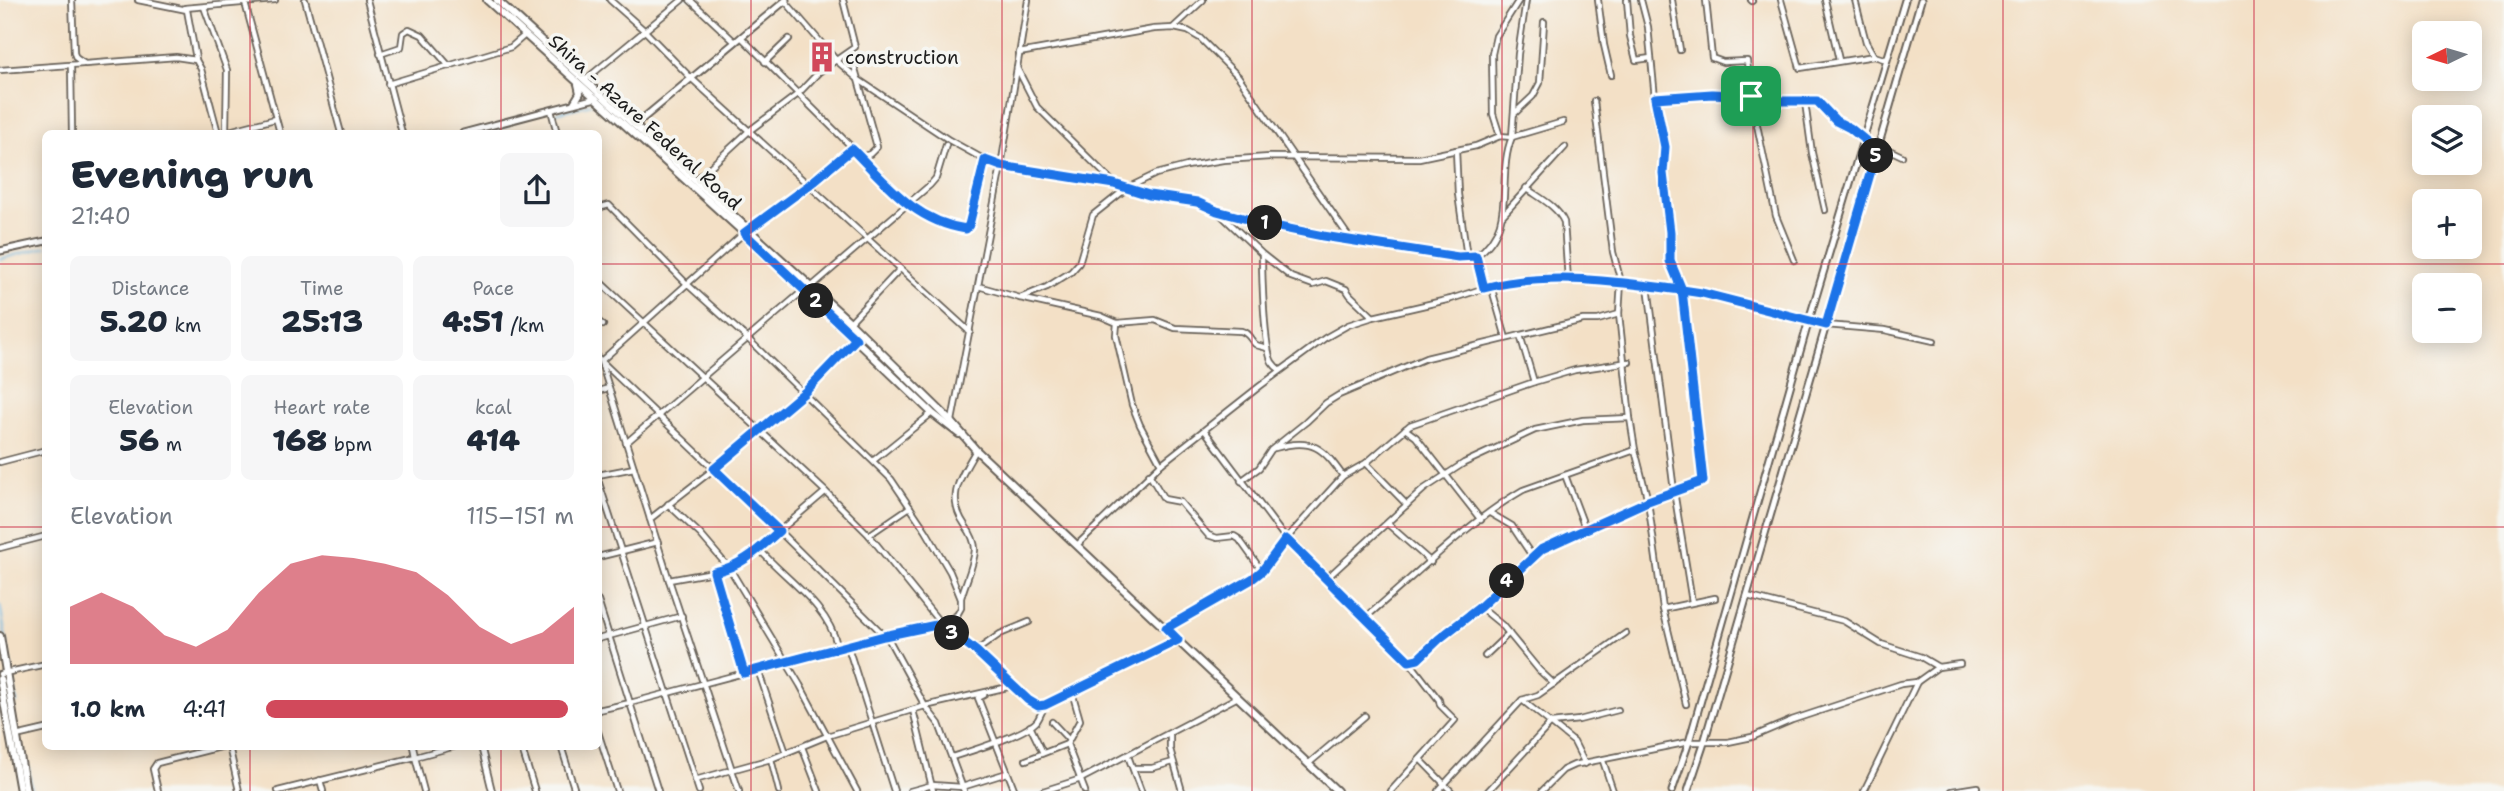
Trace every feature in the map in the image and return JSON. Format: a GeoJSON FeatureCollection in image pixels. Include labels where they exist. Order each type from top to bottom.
{"type":"FeatureCollection","features":[{"type":"Feature","properties":{"kind":"main road","name":"Shira - Azare Federal Road"},"geometry":{"type":"LineString","coordinates":[[487,0],[696,180],[804,290],[932,413],[966,440],[1337,791]]}},
{"type":"Feature","properties":{"kind":"main road","name":"Shira - Azare Federal Road"},"geometry":{"type":"LineString","coordinates":[[501,1],[596,99],[850,322],[951,421],[966,440]]}},
{"type":"Feature","properties":{"kind":"main road"},"geometry":{"type":"LineString","coordinates":[[574,103],[580,93],[581,81]]}},
{"type":"Feature","properties":{"kind":"main road"},"geometry":{"type":"LineString","coordinates":[[0,636],[20,791]]}},
{"type":"Feature","properties":{"kind":"main road"},"geometry":{"type":"LineString","coordinates":[[14,736],[26,791]]}},
{"type":"Feature","properties":{"kind":"street"},"geometry":{"type":"LineString","coordinates":[[72,0],[74,53],[76,58],[85,64]]}},
{"type":"Feature","properties":{"kind":"street"},"geometry":{"type":"LineString","coordinates":[[138,0],[184,8],[275,0]]}},
{"type":"Feature","properties":{"kind":"street"},"geometry":{"type":"LineString","coordinates":[[305,0],[340,130]]}},
{"type":"Feature","properties":{"kind":"street"},"geometry":{"type":"LineString","coordinates":[[367,0],[401,130]]}},
{"type":"Feature","properties":{"kind":"street"},"geometry":{"type":"LineString","coordinates":[[610,0],[691,78],[970,332]]}},
{"type":"Feature","properties":{"kind":"street"},"geometry":{"type":"LineString","coordinates":[[581,81],[681,0]]}},
{"type":"Feature","properties":{"kind":"street"},"geometry":{"type":"LineString","coordinates":[[690,0],[765,62],[908,203],[936,222],[966,229],[985,160]]}},
{"type":"Feature","properties":{"kind":"street"},"geometry":{"type":"LineString","coordinates":[[635,125],[785,0],[837,61],[859,80],[949,141],[1001,166],[1114,184],[1149,195],[1197,202],[1217,211],[1269,225],[1458,257],[1476,256],[1489,247],[1496,236],[1502,215],[1526,0]]}},
{"type":"Feature","properties":{"kind":"street"},"geometry":{"type":"LineString","coordinates":[[696,180],[819,72],[855,47],[843,0]]}},
{"type":"Feature","properties":{"kind":"street"},"geometry":{"type":"LineString","coordinates":[[951,421],[1001,166],[1028,0]]}},
{"type":"Feature","properties":{"kind":"street"},"geometry":{"type":"LineString","coordinates":[[1174,27],[1203,0]]}},
{"type":"Feature","properties":{"kind":"street"},"geometry":{"type":"LineString","coordinates":[[1500,136],[1493,114],[1492,54],[1496,36],[1519,0]]}},
{"type":"Feature","properties":{"kind":"street"},"geometry":{"type":"LineString","coordinates":[[1598,0],[1611,75]]}},
{"type":"Feature","properties":{"kind":"street"},"geometry":{"type":"LineString","coordinates":[[1627,0],[1630,37],[1636,60],[1651,58]]}},
{"type":"Feature","properties":{"kind":"street"},"geometry":{"type":"LineString","coordinates":[[1409,661],[1418,659],[1480,607],[1532,555],[1585,528],[1703,481],[1682,290],[1670,261],[1670,232],[1663,173],[1665,147],[1655,98],[1648,27],[1641,0]]}},
{"type":"Feature","properties":{"kind":"street"},"geometry":{"type":"LineString","coordinates":[[1672,0],[1679,50]]}},
{"type":"Feature","properties":{"kind":"street"},"geometry":{"type":"LineString","coordinates":[[1706,0],[1712,58],[1723,62],[1747,61],[1751,96],[1776,215],[1794,260]]}},
{"type":"Feature","properties":{"kind":"street"},"geometry":{"type":"LineString","coordinates":[[1781,0],[1800,68],[1874,56],[1887,60]]}},
{"type":"Feature","properties":{"kind":"street"},"geometry":{"type":"LineString","coordinates":[[1825,0],[1839,60]]}},
{"type":"Feature","properties":{"kind":"street"},"geometry":{"type":"LineString","coordinates":[[1855,0],[1866,41],[1874,56]]}},
{"type":"Feature","properties":{"kind":"street"},"geometry":{"type":"LineString","coordinates":[[1672,791],[1689,742],[1809,320],[1905,0]]}},
{"type":"Feature","properties":{"kind":"street"},"geometry":{"type":"LineString","coordinates":[[1688,791],[1921,0]]}},
{"type":"Feature","properties":{"kind":"street"},"geometry":{"type":"LineString","coordinates":[[245,3],[278,130]]}},
{"type":"Feature","properties":{"kind":"street"},"geometry":{"type":"LineString","coordinates":[[204,7],[227,70],[221,130]]}},
{"type":"Feature","properties":{"kind":"street"},"geometry":{"type":"LineString","coordinates":[[184,8],[188,12],[196,60],[220,130]]}},
{"type":"Feature","properties":{"kind":"street"},"geometry":{"type":"LineString","coordinates":[[1514,114],[1533,96],[1540,83],[1544,22]]}},
{"type":"Feature","properties":{"kind":"street"},"geometry":{"type":"LineString","coordinates":[[1019,53],[1174,27],[1199,38],[1238,76],[1258,102],[1292,157],[1351,240]]}},
{"type":"Feature","properties":{"kind":"street"},"geometry":{"type":"LineString","coordinates":[[380,54],[401,47],[403,33],[409,29],[422,35],[449,66]]}},
{"type":"Feature","properties":{"kind":"street"},"geometry":{"type":"LineString","coordinates":[[1895,33],[1910,38]]}},
{"type":"Feature","properties":{"kind":"street"},"geometry":{"type":"LineString","coordinates":[[388,84],[511,47],[526,35]]}},
{"type":"Feature","properties":{"kind":"street"},"geometry":{"type":"LineString","coordinates":[[765,62],[789,39]]}},
{"type":"Feature","properties":{"kind":"street"},"geometry":{"type":"LineString","coordinates":[[850,51],[877,148],[860,157]]}},
{"type":"Feature","properties":{"kind":"street"},"geometry":{"type":"LineString","coordinates":[[0,70],[176,57],[196,60]]}},
{"type":"Feature","properties":{"kind":"street"},"geometry":{"type":"LineString","coordinates":[[71,65],[72,130]]}},
{"type":"Feature","properties":{"kind":"street"},"geometry":{"type":"LineString","coordinates":[[1017,68],[1044,116],[1093,160],[1114,184]]}},
{"type":"Feature","properties":{"kind":"street"},"geometry":{"type":"LineString","coordinates":[[1655,98],[1712,94],[1817,101],[1836,121],[1878,147],[1902,156]]}},
{"type":"Feature","properties":{"kind":"street"},"geometry":{"type":"LineString","coordinates":[[474,130],[596,99]]}},
{"type":"Feature","properties":{"kind":"street"},"geometry":{"type":"LineString","coordinates":[[1594,101],[1614,251],[1621,282],[1619,314],[1627,363],[1630,418],[1648,501],[1663,609],[1686,704]]}},
{"type":"Feature","properties":{"kind":"street"},"geometry":{"type":"LineString","coordinates":[[1805,102],[1812,153],[1825,210]]}},
{"type":"Feature","properties":{"kind":"street"},"geometry":{"type":"LineString","coordinates":[[551,110],[556,130]]}},
{"type":"Feature","properties":{"kind":"street"},"geometry":{"type":"LineString","coordinates":[[233,130],[275,119]]}},
{"type":"Feature","properties":{"kind":"street"},"geometry":{"type":"LineString","coordinates":[[1020,298],[1047,287],[1071,272],[1079,263],[1093,215],[1127,188],[1156,174],[1223,160],[1292,157],[1419,158],[1500,136],[1512,137],[1563,122]]}},
{"type":"Feature","properties":{"kind":"street"},"geometry":{"type":"LineString","coordinates":[[811,287],[936,178],[946,145]]}},
{"type":"Feature","properties":{"kind":"street"},"geometry":{"type":"LineString","coordinates":[[1502,215],[1565,147]]}},
{"type":"Feature","properties":{"kind":"street"},"geometry":{"type":"LineString","coordinates":[[602,358],[747,231],[852,149]]}},
{"type":"Feature","properties":{"kind":"street"},"geometry":{"type":"LineString","coordinates":[[1456,150],[1458,194],[1467,257]]}},
{"type":"Feature","properties":{"kind":"street"},"geometry":{"type":"LineString","coordinates":[[1526,188],[1552,206],[1564,222],[1568,280]]}},
{"type":"Feature","properties":{"kind":"street"},"geometry":{"type":"LineString","coordinates":[[602,207],[610,205],[688,285],[874,460],[910,507],[950,572],[961,599]]}},
{"type":"Feature","properties":{"kind":"street"},"geometry":{"type":"LineString","coordinates":[[1217,211],[1262,254],[1291,276],[1312,285],[1326,282],[1346,289],[1373,317]]}},
{"type":"Feature","properties":{"kind":"street"},"geometry":{"type":"LineString","coordinates":[[0,251],[42,242]]}},
{"type":"Feature","properties":{"kind":"street"},"geometry":{"type":"LineString","coordinates":[[1262,254],[1262,288],[1268,349],[1271,361],[1280,370]]}},
{"type":"Feature","properties":{"kind":"street"},"geometry":{"type":"LineString","coordinates":[[1476,256],[1484,288]]}},
{"type":"Feature","properties":{"kind":"street"},"geometry":{"type":"LineString","coordinates":[[850,322],[900,268]]}},
{"type":"Feature","properties":{"kind":"street"},"geometry":{"type":"LineString","coordinates":[[1076,545],[1161,464],[1325,338],[1349,325],[1373,317],[1451,299],[1491,286],[1536,278],[1621,282],[1702,293],[1826,325],[1885,330],[1934,341]]}},
{"type":"Feature","properties":{"kind":"street"},"geometry":{"type":"LineString","coordinates":[[602,284],[869,535],[941,624],[1038,706],[1041,713]]}},
{"type":"Feature","properties":{"kind":"street"},"geometry":{"type":"LineString","coordinates":[[978,286],[1101,316],[1117,323],[1155,320],[1175,328],[1241,331],[1247,333],[1254,343],[1268,349]]}},
{"type":"Feature","properties":{"kind":"street"},"geometry":{"type":"LineString","coordinates":[[1491,286],[1506,338]]}},
{"type":"Feature","properties":{"kind":"street"},"geometry":{"type":"LineString","coordinates":[[1648,286],[1674,491],[1692,602]]}},
{"type":"Feature","properties":{"kind":"street"},"geometry":{"type":"LineString","coordinates":[[626,443],[804,290]]}},
{"type":"Feature","properties":{"kind":"street"},"geometry":{"type":"LineString","coordinates":[[1241,481],[1259,468],[1271,450],[1306,422],[1325,402],[1426,358],[1619,314]]}},
{"type":"Feature","properties":{"kind":"street"},"geometry":{"type":"LineString","coordinates":[[1117,323],[1116,335],[1132,405],[1161,464]]}},
{"type":"Feature","properties":{"kind":"street"},"geometry":{"type":"LineString","coordinates":[[1520,335],[1534,382]]}},
{"type":"Feature","properties":{"kind":"street"},"geometry":{"type":"LineString","coordinates":[[650,519],[802,394],[856,339]]}},
{"type":"Feature","properties":{"kind":"street"},"geometry":{"type":"LineString","coordinates":[[602,362],[779,531],[894,647],[925,706],[939,724],[963,789]]}},
{"type":"Feature","properties":{"kind":"street"},"geometry":{"type":"LineString","coordinates":[[1166,628],[1262,571],[1286,539],[1343,476],[1366,463],[1405,429],[1420,420],[1575,370],[1627,363]]}},
{"type":"Feature","properties":{"kind":"street"},"geometry":{"type":"LineString","coordinates":[[602,366],[739,791]]}},
{"type":"Feature","properties":{"kind":"street"},"geometry":{"type":"LineString","coordinates":[[602,390],[609,388]]}},
{"type":"Feature","properties":{"kind":"street"},"geometry":{"type":"LineString","coordinates":[[874,460],[932,413]]}},
{"type":"Feature","properties":{"kind":"street"},"geometry":{"type":"LineString","coordinates":[[1326,579],[1407,505],[1445,475],[1535,430],[1583,420],[1630,418]]}},
{"type":"Feature","properties":{"kind":"street"},"geometry":{"type":"LineString","coordinates":[[1405,429],[1416,437],[1480,520]]}},
{"type":"Feature","properties":{"kind":"street"},"geometry":{"type":"LineString","coordinates":[[1205,431],[1286,539],[1409,661],[1440,705],[1455,720],[1391,791]]}},
{"type":"Feature","properties":{"kind":"street"},"geometry":{"type":"LineString","coordinates":[[1271,450],[1284,446],[1317,446],[1325,451],[1343,476]]}},
{"type":"Feature","properties":{"kind":"street"},"geometry":{"type":"LineString","coordinates":[[602,709],[884,636],[941,624],[957,615],[975,551],[972,535],[957,513],[955,496],[960,478],[976,450]]}},
{"type":"Feature","properties":{"kind":"street"},"geometry":{"type":"LineString","coordinates":[[1365,618],[1480,520],[1523,490],[1635,450]]}},
{"type":"Feature","properties":{"kind":"street"},"geometry":{"type":"LineString","coordinates":[[0,462],[42,452]]}},
{"type":"Feature","properties":{"kind":"street"},"geometry":{"type":"LineString","coordinates":[[1366,463],[1407,505]]}},
{"type":"Feature","properties":{"kind":"street"},"geometry":{"type":"LineString","coordinates":[[602,477],[634,468]]}},
{"type":"Feature","properties":{"kind":"street"},"geometry":{"type":"LineString","coordinates":[[1149,474],[1164,499],[1180,502],[1208,535],[1217,538],[1234,536],[1239,539],[1262,571]]}},
{"type":"Feature","properties":{"kind":"street"},"geometry":{"type":"LineString","coordinates":[[1565,475],[1585,528]]}},
{"type":"Feature","properties":{"kind":"street"},"geometry":{"type":"LineString","coordinates":[[602,491],[699,791]]}},
{"type":"Feature","properties":{"kind":"street"},"geometry":{"type":"LineString","coordinates":[[669,580],[730,569],[759,549],[825,492]]}},
{"type":"Feature","properties":{"kind":"street"},"geometry":{"type":"LineString","coordinates":[[668,504],[730,569],[787,662],[857,791]]}},
{"type":"Feature","properties":{"kind":"street"},"geometry":{"type":"LineString","coordinates":[[869,535],[910,507]]}},
{"type":"Feature","properties":{"kind":"street"},"geometry":{"type":"LineString","coordinates":[[1490,513],[1512,526],[1532,555]]}},
{"type":"Feature","properties":{"kind":"street"},"geometry":{"type":"LineString","coordinates":[[1389,521],[1389,525],[1432,562]]}},
{"type":"Feature","properties":{"kind":"street"},"geometry":{"type":"LineString","coordinates":[[0,548],[42,537]]}},
{"type":"Feature","properties":{"kind":"street"},"geometry":{"type":"LineString","coordinates":[[602,556],[657,542]]}},
{"type":"Feature","properties":{"kind":"street"},"geometry":{"type":"LineString","coordinates":[[759,549],[822,614],[834,633],[837,645],[848,647]]}},
{"type":"Feature","properties":{"kind":"street"},"geometry":{"type":"LineString","coordinates":[[714,572],[744,673]]}},
{"type":"Feature","properties":{"kind":"street"},"geometry":{"type":"LineString","coordinates":[[1747,596],[1844,621],[1881,644],[1922,657],[1938,667]]}},
{"type":"Feature","properties":{"kind":"street"},"geometry":{"type":"LineString","coordinates":[[1663,609],[1715,598]]}},
{"type":"Feature","properties":{"kind":"street"},"geometry":{"type":"LineString","coordinates":[[1480,607],[1508,632],[1554,684]]}},
{"type":"Feature","properties":{"kind":"street"},"geometry":{"type":"LineString","coordinates":[[602,613],[658,791]]}},
{"type":"Feature","properties":{"kind":"street"},"geometry":{"type":"LineString","coordinates":[[602,638],[681,616]]}},
{"type":"Feature","properties":{"kind":"street"},"geometry":{"type":"LineString","coordinates":[[976,651],[1000,634],[1030,622]]}},
{"type":"Feature","properties":{"kind":"street"},"geometry":{"type":"LineString","coordinates":[[1485,656],[1508,632]]}},
{"type":"Feature","properties":{"kind":"street"},"geometry":{"type":"LineString","coordinates":[[1438,791],[1522,700],[1538,695],[1626,633]]}},
{"type":"Feature","properties":{"kind":"street"},"geometry":{"type":"LineString","coordinates":[[1038,706],[1178,640]]}},
{"type":"Feature","properties":{"kind":"street"},"geometry":{"type":"LineString","coordinates":[[848,647],[894,791]]}},
{"type":"Feature","properties":{"kind":"street"},"geometry":{"type":"LineString","coordinates":[[1542,791],[1563,770],[1689,742],[1728,742],[1752,737],[1791,720],[1901,684],[1917,682],[1938,667],[1960,664]]}},
{"type":"Feature","properties":{"kind":"street"},"geometry":{"type":"LineString","coordinates":[[6,674],[42,665]]}},
{"type":"Feature","properties":{"kind":"street"},"geometry":{"type":"LineString","coordinates":[[758,670],[786,753]]}},
{"type":"Feature","properties":{"kind":"street"},"geometry":{"type":"LineString","coordinates":[[1864,791],[1917,682]]}},
{"type":"Feature","properties":{"kind":"street"},"geometry":{"type":"LineString","coordinates":[[695,780],[771,759],[827,736],[871,722],[925,706],[1012,686]]}},
{"type":"Feature","properties":{"kind":"street"},"geometry":{"type":"LineString","coordinates":[[994,691],[978,698],[1016,791]]}},
{"type":"Feature","properties":{"kind":"street"},"geometry":{"type":"LineString","coordinates":[[1026,760],[1068,742],[1080,720],[1072,692]]}},
{"type":"Feature","properties":{"kind":"street"},"geometry":{"type":"LineString","coordinates":[[1043,791],[1081,779],[1238,697]]}},
{"type":"Feature","properties":{"kind":"street"},"geometry":{"type":"LineString","coordinates":[[1522,700],[1574,742],[1585,764]]}},
{"type":"Feature","properties":{"kind":"street"},"geometry":{"type":"LineString","coordinates":[[952,757],[1030,726],[1037,720],[1045,705]]}},
{"type":"Feature","properties":{"kind":"street"},"geometry":{"type":"LineString","coordinates":[[913,710],[933,788]]}},
{"type":"Feature","properties":{"kind":"street"},"geometry":{"type":"LineString","coordinates":[[1488,791],[1551,723],[1579,720],[1618,710]]}},
{"type":"Feature","properties":{"kind":"street"},"geometry":{"type":"LineString","coordinates":[[1308,764],[1365,716]]}},
{"type":"Feature","properties":{"kind":"street"},"geometry":{"type":"LineString","coordinates":[[1052,722],[1068,742],[1086,791]]}},
{"type":"Feature","properties":{"kind":"street"},"geometry":{"type":"LineString","coordinates":[[1030,726],[1043,753]]}},
{"type":"Feature","properties":{"kind":"street"},"geometry":{"type":"LineString","coordinates":[[14,736],[42,730]]}},
{"type":"Feature","properties":{"kind":"street"},"geometry":{"type":"LineString","coordinates":[[1170,734],[1170,749],[1182,791]]}},
{"type":"Feature","properties":{"kind":"street"},"geometry":{"type":"LineString","coordinates":[[602,744],[617,791]]}},
{"type":"Feature","properties":{"kind":"street"},"geometry":{"type":"LineString","coordinates":[[802,747],[819,791]]}},
{"type":"Feature","properties":{"kind":"street"},"geometry":{"type":"LineString","coordinates":[[158,791],[153,769],[157,763],[210,750]]}},
{"type":"Feature","properties":{"kind":"street"},"geometry":{"type":"LineString","coordinates":[[227,750],[239,791]]}},
{"type":"Feature","properties":{"kind":"street"},"geometry":{"type":"LineString","coordinates":[[414,750],[424,791]]}},
{"type":"Feature","properties":{"kind":"street"},"geometry":{"type":"LineString","coordinates":[[278,791],[441,750]]}},
{"type":"Feature","properties":{"kind":"street"},"geometry":{"type":"LineString","coordinates":[[482,750],[492,791]]}},
{"type":"Feature","properties":{"kind":"street"},"geometry":{"type":"LineString","coordinates":[[522,750],[535,791]]}},
{"type":"Feature","properties":{"kind":"street"},"geometry":{"type":"LineString","coordinates":[[562,750],[575,791]]}},
{"type":"Feature","properties":{"kind":"street"},"geometry":{"type":"LineString","coordinates":[[1128,755],[1140,791]]}},
{"type":"Feature","properties":{"kind":"street"},"geometry":{"type":"LineString","coordinates":[[771,759],[779,791]]}},
{"type":"Feature","properties":{"kind":"street"},"geometry":{"type":"LineString","coordinates":[[1420,759],[1451,791]]}},
{"type":"Feature","properties":{"kind":"street"},"geometry":{"type":"LineString","coordinates":[[1603,761],[1613,791]]}},
{"type":"Feature","properties":{"kind":"street"},"geometry":{"type":"LineString","coordinates":[[1133,768],[1152,768],[1173,762]]}},
{"type":"Feature","properties":{"kind":"street"},"geometry":{"type":"LineString","coordinates":[[910,791],[933,788],[963,789],[1007,773]]}},
{"type":"Feature","properties":{"kind":"street"},"geometry":{"type":"LineString","coordinates":[[320,780],[323,791]]}},
{"type":"Feature","properties":{"kind":"street"},"geometry":{"type":"LineString","coordinates":[[1952,791],[1977,787]]}},
{"type":"Feature","properties":{"kind":"waterway"},"geometry":{"type":"LineString","coordinates":[[556,113],[591,104]]}},
{"type":"Feature","properties":{"kind":"waterway"},"geometry":{"type":"LineString","coordinates":[[494,130],[508,126]]}},
{"type":"Feature","properties":{"kind":"waterway"},"geometry":{"type":"LineString","coordinates":[[0,259],[42,248]]}},
{"type":"Feature","properties":{"kind":"waterway"},"geometry":{"type":"LineString","coordinates":[[0,605],[17,703]]}},
{"type":"Feature","properties":{"kind":"waterway"},"geometry":{"type":"LineString","coordinates":[[28,767],[32,791]]}},
{"type":"Feature","properties":{"kind":"place","name":"construction"},"geometry":{"type":"Point","coordinates":[822,57]}},
{"type":"Feature","properties":{"kind":"route"},"geometry":{"type":"LineString","coordinates":[[1751,96],[1712,94],[1655,98],[1665,147],[1663,173],[1670,232],[1670,261],[1682,290],[1621,282],[1536,278],[1484,288],[1476,256],[1458,257],[1323,236],[1217,211],[1197,202],[1149,195],[1114,184],[1001,166],[985,160],[969,225],[966,229],[952,227],[924,216],[852,149],[744,233],[856,339],[805,392],[714,469],[779,531],[730,569],[714,572],[744,673],[884,636],[941,624],[976,651],[1028,700],[1038,706],[1045,705],[1178,640],[1166,628],[1252,579],[1262,571],[1286,539],[1409,661],[1418,659],[1480,607],[1532,555],[1585,528],[1703,481],[1682,290],[1826,325],[1877,150],[1850,128],[1836,121],[1817,101],[1782,101],[1751,96]]}}]}
